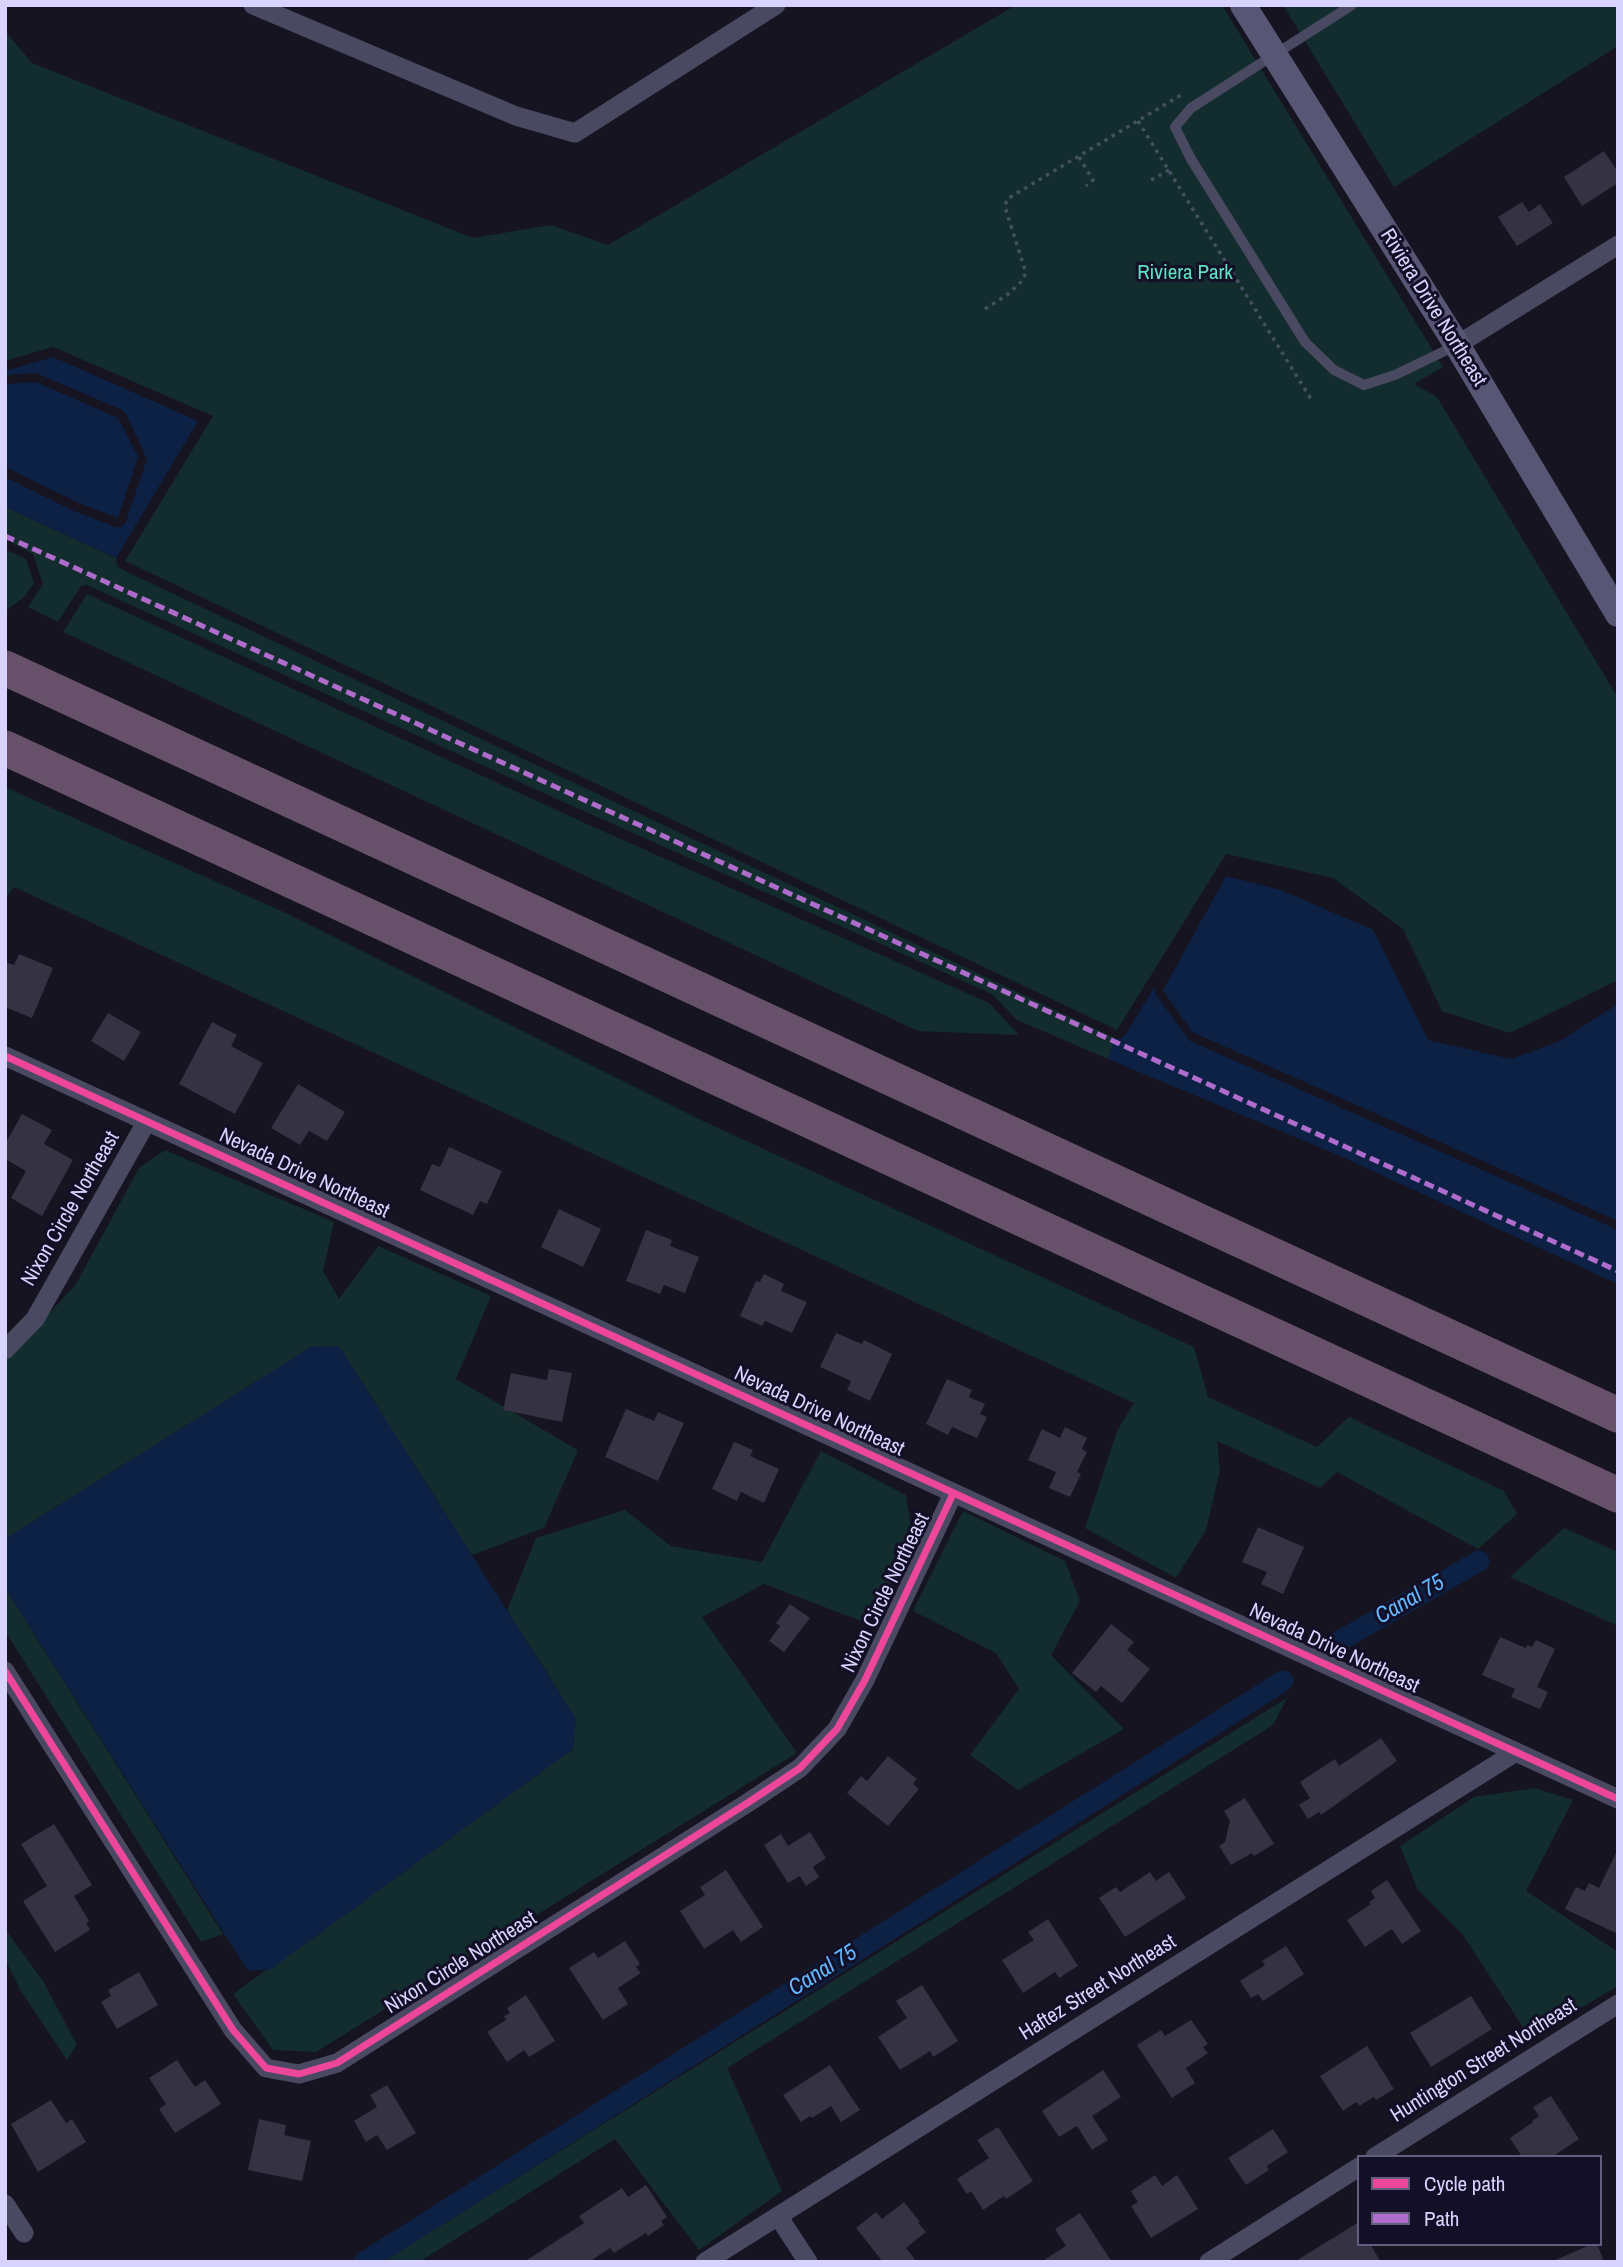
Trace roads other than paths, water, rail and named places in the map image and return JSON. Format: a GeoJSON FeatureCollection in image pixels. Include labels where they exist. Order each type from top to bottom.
{"type":"FeatureCollection","features":[{"type":"Feature","properties":{"kind":"highway"},"geometry":{"type":"LineString","coordinates":[[5,668],[1618,1415]]}},
{"type":"Feature","properties":{"kind":"highway"},"geometry":{"type":"LineString","coordinates":[[5,748],[1618,1495]]}},
{"type":"Feature","properties":{"kind":"street"},"geometry":{"type":"LineString","coordinates":[[253,5],[516,116],[575,134],[776,5]]}},
{"type":"Feature","properties":{"kind":"street","name":"Riviera Drive Northeast"},"geometry":{"type":"LineString","coordinates":[[1243,5],[1457,345],[1618,614]]}},
{"type":"Feature","properties":{"kind":"street"},"geometry":{"type":"LineString","coordinates":[[1457,345],[1618,245]]}},
{"type":"Feature","properties":{"kind":"street","name":"Nevada Drive Northeast"},"geometry":{"type":"LineString","coordinates":[[5,1056],[1618,1799]]}},
{"type":"Feature","properties":{"kind":"street","name":"Nixon Circle Northeast"},"geometry":{"type":"LineString","coordinates":[[5,1350],[36,1319],[148,1121]]}},
{"type":"Feature","properties":{"kind":"street","name":"Nixon Circle Northeast"},"geometry":{"type":"LineString","coordinates":[[5,1671],[233,2030],[266,2068],[299,2074],[337,2063],[800,1768],[837,1729],[865,1680],[953,1494]]}},
{"type":"Feature","properties":{"kind":"street","name":"Haftez Street Northeast"},"geometry":{"type":"LineString","coordinates":[[705,2262],[1516,1752]]}},
{"type":"Feature","properties":{"kind":"street","name":"Huntington Street Northeast"},"geometry":{"type":"LineString","coordinates":[[1379,2155],[1618,2004]]}},
{"type":"Feature","properties":{"kind":"street"},"geometry":{"type":"LineString","coordinates":[[1209,2262],[1357,2168]]}},
{"type":"Feature","properties":{"kind":"street"},"geometry":{"type":"LineString","coordinates":[[5,2204],[24,2233]]}},
{"type":"Feature","properties":{"kind":"street"},"geometry":{"type":"LineString","coordinates":[[778,2216],[808,2262]]}},
{"type":"Feature","properties":{"kind":"lane"},"geometry":{"type":"LineString","coordinates":[[1352,5],[1191,108],[1175,127],[1191,159],[1306,342],[1334,370],[1364,385],[1395,375],[1457,345]]}},
{"type":"Feature","properties":{"kind":"water"},"geometry":{"type":"Polygon","coordinates":[[[53,357],[198,421],[116,558],[5,507],[5,477],[74,511],[121,527],[125,524],[147,459],[126,414],[120,409],[36,373],[5,375],[5,371],[53,357]]]}},
{"type":"Feature","properties":{"kind":"water"},"geometry":{"type":"Polygon","coordinates":[[[36,382],[118,418],[138,457],[118,518],[77,502],[5,467],[5,384],[36,382]]]}},
{"type":"Feature","properties":{"kind":"water"},"geometry":{"type":"Polygon","coordinates":[[[1226,876],[1281,890],[1373,930],[1428,1040],[1511,1059],[1560,1041],[1618,1004],[1618,1221],[1192,1032],[1163,990],[1226,876]]]}},
{"type":"Feature","properties":{"kind":"water"},"geometry":{"type":"Polygon","coordinates":[[[1154,988],[1156,995],[1190,1041],[1618,1230],[1618,1284],[1338,1155],[1108,1059],[1115,1038],[1120,1039],[1125,1035],[1154,988]]]}},
{"type":"Feature","properties":{"kind":"water"},"geometry":{"type":"Polygon","coordinates":[[[339,1346],[576,1719],[573,1749],[271,1969],[248,1971],[5,1588],[5,1539],[311,1347],[339,1346]]]}},
{"type":"Feature","properties":{"kind":"waterway","name":"Canal 75"},"geometry":{"type":"LineString","coordinates":[[1341,1640],[1479,1561]]}},
{"type":"Feature","properties":{"kind":"waterway","name":"Canal 75"},"geometry":{"type":"LineString","coordinates":[[364,2262],[1283,1681]]}},
{"type":"Feature","properties":{"kind":"park label","name":"Riviera Park"},"geometry":{"type":"Point","coordinates":[1185,273]}}]}
